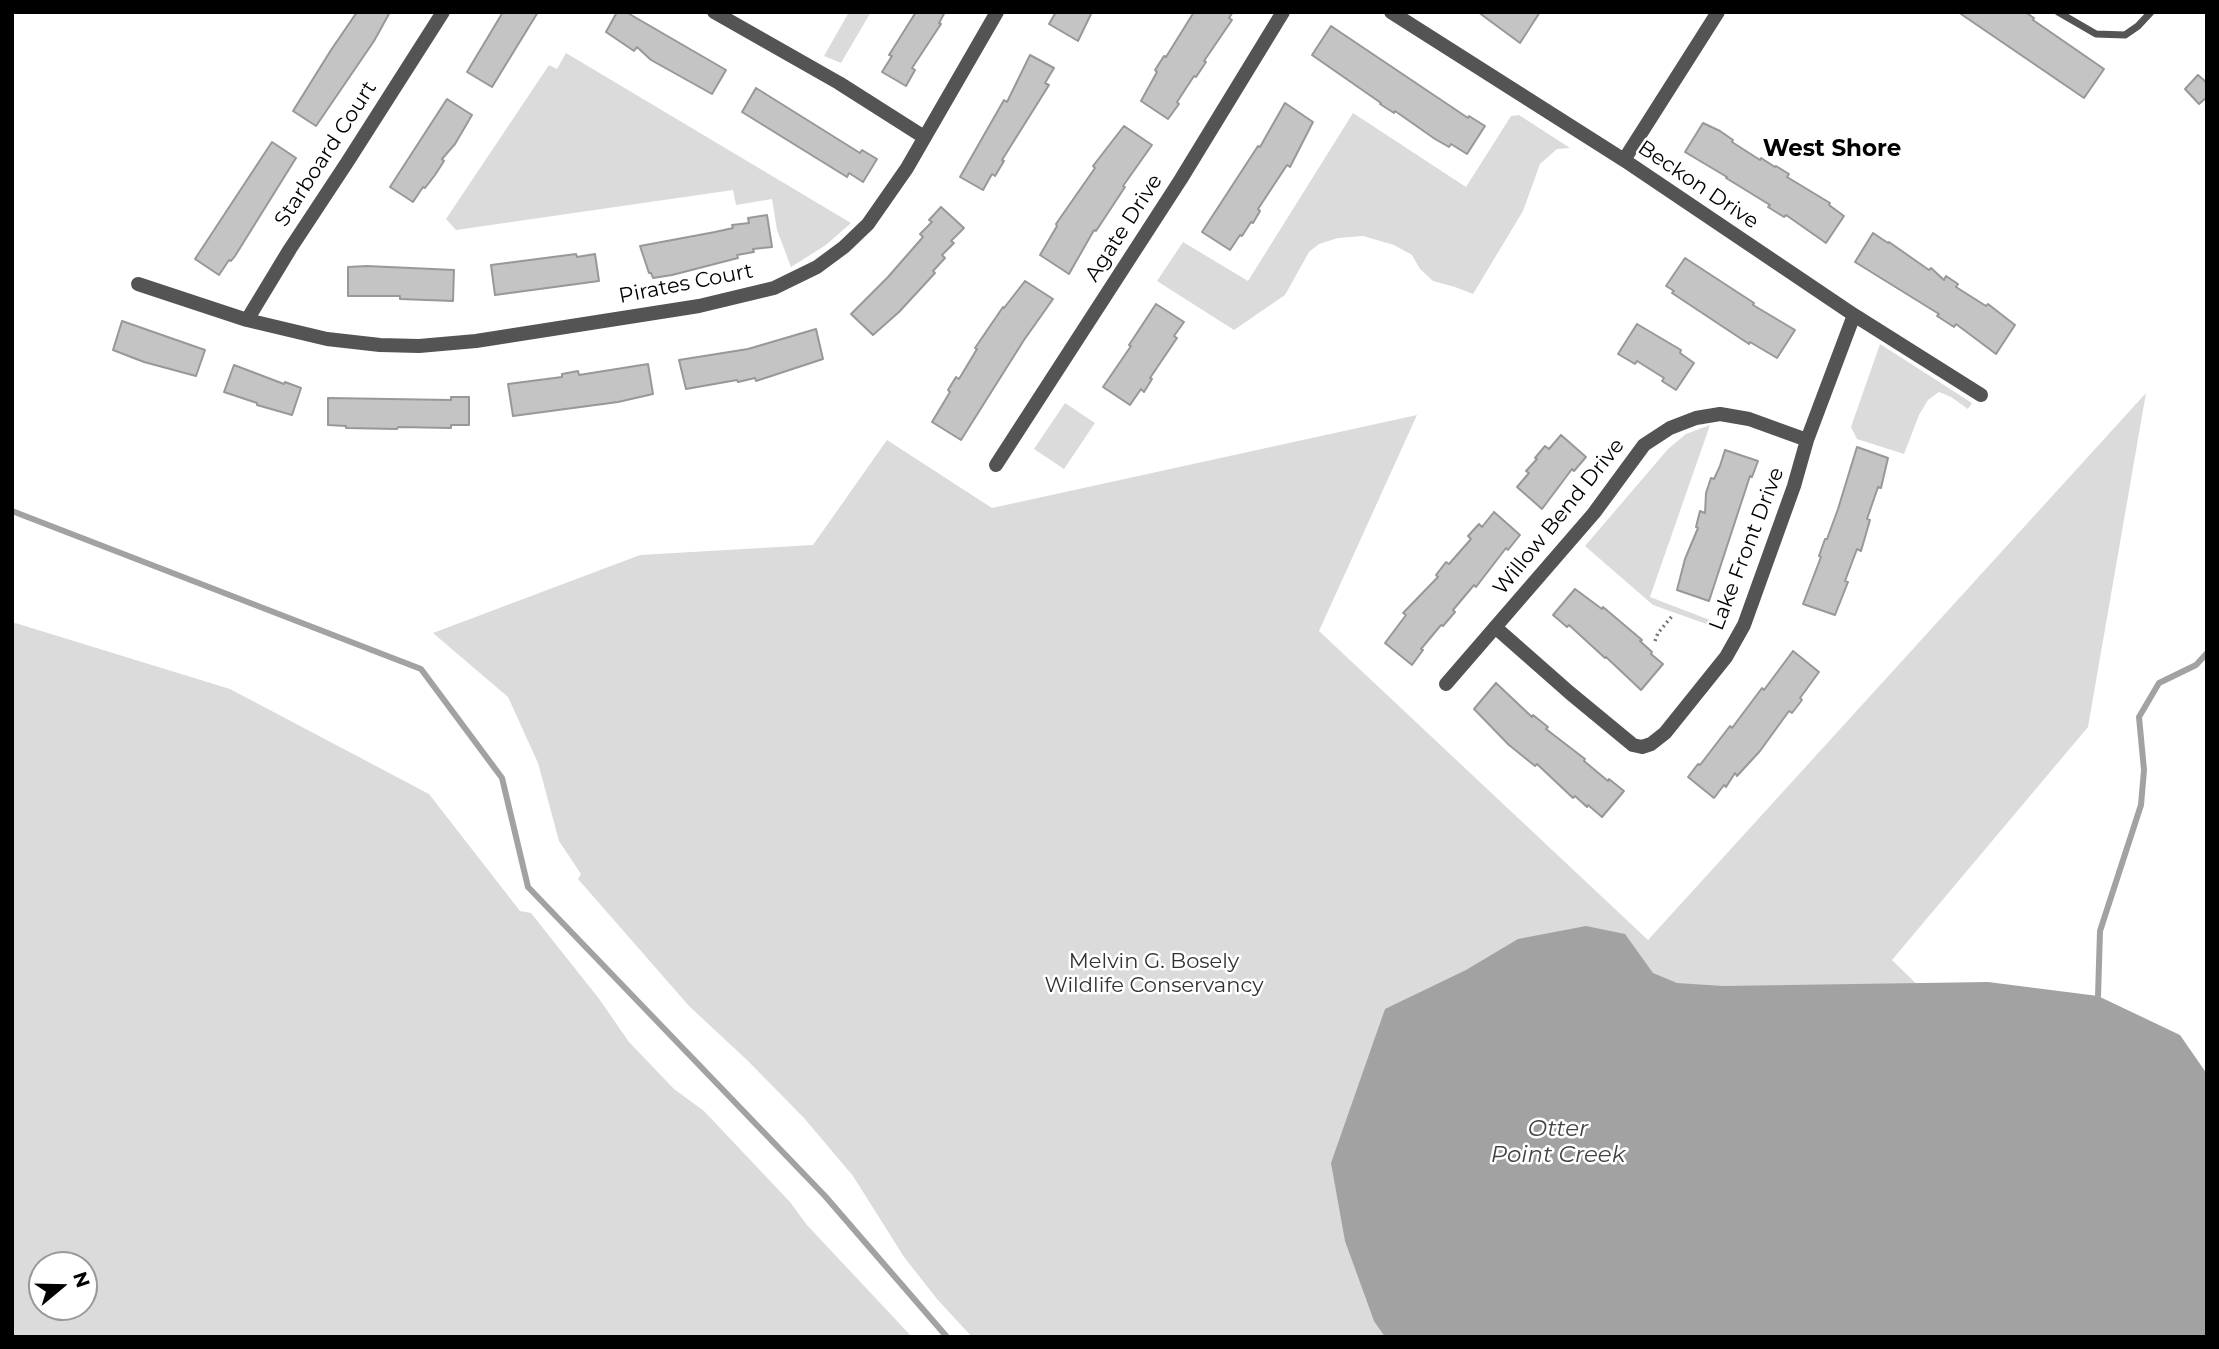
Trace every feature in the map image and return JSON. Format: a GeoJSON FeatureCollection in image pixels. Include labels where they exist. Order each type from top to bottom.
{"type":"FeatureCollection","features":[{"type":"Feature","properties":{"kind":"street","name":"Starboard Court"},"geometry":{"type":"LineString","coordinates":[[247,320],[443,12]]}},
{"type":"Feature","properties":{"kind":"street"},"geometry":{"type":"LineString","coordinates":[[714,12],[839,83],[925,137]]}},
{"type":"Feature","properties":{"kind":"street","name":"Pirates Court"},"geometry":{"type":"LineString","coordinates":[[138,284],[247,320],[327,339],[419,346],[476,341],[736,299],[790,281],[817,267],[844,247],[867,224],[892,192],[997,12]]}},
{"type":"Feature","properties":{"kind":"street","name":"Agate Drive"},"geometry":{"type":"LineString","coordinates":[[996,465],[1181,179],[1283,12]]}},
{"type":"Feature","properties":{"kind":"street","name":"Beckon Drive"},"geometry":{"type":"LineString","coordinates":[[1391,12],[1624,160],[1854,315],[1982,395]]}},
{"type":"Feature","properties":{"kind":"street"},"geometry":{"type":"LineString","coordinates":[[1624,160],[1718,12]]}},
{"type":"Feature","properties":{"kind":"street","name":"Lake Front Drive"},"geometry":{"type":"LineString","coordinates":[[1495,627],[1633,745],[1642,747],[1651,744],[1665,733],[1716,671],[1744,625],[1794,486],[1807,440],[1854,315]]}},
{"type":"Feature","properties":{"kind":"street","name":"Willow Bend Drive"},"geometry":{"type":"LineString","coordinates":[[1446,684],[1594,513],[1644,445],[1670,428],[1696,418],[1720,414],[1749,419],[1807,440]]}},
{"type":"Feature","properties":{"kind":"lane"},"geometry":{"type":"LineString","coordinates":[[2058,12],[2096,34],[2125,34],[2151,12]]}},
{"type":"Feature","properties":{"kind":"path"},"geometry":{"type":"LineString","coordinates":[[1655,641],[1672,615]]}},
{"type":"Feature","properties":{"kind":"green space"},"geometry":{"type":"Polygon","coordinates":[[[849,12],[871,12],[841,63],[824,56],[849,12]]]}},
{"type":"Feature","properties":{"kind":"green space"},"geometry":{"type":"Polygon","coordinates":[[[566,53],[851,223],[826,245],[791,267],[777,230],[772,199],[736,205],[733,190],[456,230],[446,219],[549,65],[557,69],[566,53]]]}},
{"type":"Feature","properties":{"kind":"green space"},"geometry":{"type":"Polygon","coordinates":[[[1353,113],[1466,187],[1511,116],[1519,115],[1570,148],[1557,149],[1540,164],[1523,211],[1473,294],[1433,281],[1420,269],[1412,255],[1394,245],[1363,236],[1338,238],[1319,244],[1309,252],[1285,295],[1234,330],[1157,281],[1183,242],[1248,281],[1353,113]]]}},
{"type":"Feature","properties":{"kind":"green space"},"geometry":{"type":"Polygon","coordinates":[[[1880,344],[1972,403],[1968,409],[1939,392],[1928,400],[1919,415],[1904,454],[1857,439],[1851,427],[1880,344]]]}},
{"type":"Feature","properties":{"kind":"green space","name":"Melvin G. Bosely Wildlife Conservancy"},"geometry":{"type":"Polygon","coordinates":[[[2146,393],[2088,727],[1892,960],[2207,1268],[2207,1337],[972,1337],[904,1257],[853,1176],[804,1118],[689,1006],[578,879],[581,874],[559,841],[538,763],[508,697],[433,633],[640,555],[813,545],[887,440],[992,508],[1417,415],[1319,631],[1648,940],[2146,393]]]}},
{"type":"Feature","properties":{"kind":"green space"},"geometry":{"type":"Polygon","coordinates":[[[1065,403],[1095,423],[1064,469],[1034,449],[1065,403]]]}},
{"type":"Feature","properties":{"kind":"green space"},"geometry":{"type":"Polygon","coordinates":[[[1710,425],[1650,597],[1715,622],[1715,627],[1653,605],[1585,546],[1668,449],[1686,434],[1710,425]]]}},
{"type":"Feature","properties":{"kind":"green space"},"geometry":{"type":"Polygon","coordinates":[[[12,622],[230,689],[429,794],[520,911],[531,913],[600,1000],[629,1042],[674,1089],[704,1111],[912,1337],[12,1337],[12,622]]]}},
{"type":"Feature","properties":{"kind":"water","name":"Otter Point Creek"},"geometry":{"type":"Polygon","coordinates":[[[1586,926],[1625,934],[1653,973],[1677,983],[1723,986],[1988,982],[2098,996],[2180,1035],[2207,1074],[2207,1337],[1385,1337],[1374,1321],[1345,1241],[1331,1163],[1385,1009],[1466,970],[1518,939],[1586,926]]]}},
{"type":"Feature","properties":{"kind":"building"},"geometry":{"type":"Polygon","coordinates":[[[357,12],[390,12],[374,41],[316,126],[293,111],[357,12]]]}},
{"type":"Feature","properties":{"kind":"building"},"geometry":{"type":"Polygon","coordinates":[[[503,12],[538,12],[492,87],[467,72],[503,12]]]}},
{"type":"Feature","properties":{"kind":"building"},"geometry":{"type":"Polygon","coordinates":[[[617,12],[626,12],[726,70],[712,94],[651,60],[637,47],[634,51],[606,32],[617,12]]]}},
{"type":"Feature","properties":{"kind":"building"},"geometry":{"type":"Polygon","coordinates":[[[916,12],[945,12],[939,23],[941,24],[912,68],[915,70],[906,86],[882,72],[892,56],[889,55],[916,12]]]}},
{"type":"Feature","properties":{"kind":"building"},"geometry":{"type":"Polygon","coordinates":[[[1056,12],[1092,12],[1078,41],[1049,24],[1056,12]]]}},
{"type":"Feature","properties":{"kind":"building"},"geometry":{"type":"Polygon","coordinates":[[[1194,12],[1233,12],[1229,18],[1232,20],[1168,119],[1141,101],[1157,72],[1155,70],[1194,12]]]}},
{"type":"Feature","properties":{"kind":"building"},"geometry":{"type":"Polygon","coordinates":[[[1478,12],[1540,12],[1520,43],[1478,12]]]}},
{"type":"Feature","properties":{"kind":"building"},"geometry":{"type":"Polygon","coordinates":[[[1958,12],[2025,12],[2104,69],[2084,98],[1958,12]]]}},
{"type":"Feature","properties":{"kind":"building"},"geometry":{"type":"Polygon","coordinates":[[[1331,26],[1468,118],[1469,116],[1485,126],[1467,154],[1451,144],[1449,147],[1395,111],[1394,113],[1312,55],[1331,26]]]}},
{"type":"Feature","properties":{"kind":"building"},"geometry":{"type":"Polygon","coordinates":[[[1030,55],[1054,68],[1045,83],[1049,85],[1002,160],[1004,161],[995,176],[992,174],[983,190],[960,177],[1004,100],[1007,102],[1030,55]]]}},
{"type":"Feature","properties":{"kind":"building"},"geometry":{"type":"Polygon","coordinates":[[[2198,75],[2207,83],[2207,97],[2199,104],[2185,89],[2198,75]]]}},
{"type":"Feature","properties":{"kind":"building"},"geometry":{"type":"Polygon","coordinates":[[[756,88],[860,153],[862,150],[877,159],[863,182],[849,173],[847,177],[742,112],[756,88]]]}},
{"type":"Feature","properties":{"kind":"building"},"geometry":{"type":"Polygon","coordinates":[[[447,99],[472,115],[455,144],[442,159],[444,161],[435,175],[413,202],[390,187],[447,99]]]}},
{"type":"Feature","properties":{"kind":"building"},"geometry":{"type":"Polygon","coordinates":[[[1285,103],[1313,122],[1290,167],[1287,165],[1258,209],[1260,211],[1253,223],[1251,222],[1230,250],[1202,232],[1258,146],[1260,147],[1285,103]]]}},
{"type":"Feature","properties":{"kind":"building"},"geometry":{"type":"Polygon","coordinates":[[[1703,123],[1720,131],[1760,160],[1761,158],[1789,174],[1787,177],[1830,203],[1829,205],[1844,216],[1826,243],[1685,152],[1703,123]]]}},
{"type":"Feature","properties":{"kind":"building"},"geometry":{"type":"Polygon","coordinates":[[[1124,126],[1152,145],[1096,231],[1094,230],[1069,274],[1040,255],[1056,224],[1095,168],[1093,166],[1124,126]]]}},
{"type":"Feature","properties":{"kind":"building"},"geometry":{"type":"Polygon","coordinates":[[[272,142],[296,158],[235,256],[219,275],[195,259],[272,142]]]}},
{"type":"Feature","properties":{"kind":"building"},"geometry":{"type":"Polygon","coordinates":[[[941,207],[964,228],[951,241],[954,243],[942,255],[945,258],[933,271],[935,273],[899,312],[873,335],[851,314],[923,237],[920,234],[932,222],[929,220],[941,207]]]}},
{"type":"Feature","properties":{"kind":"building"},"geometry":{"type":"Polygon","coordinates":[[[767,215],[772,247],[753,249],[754,252],[737,255],[738,258],[672,275],[653,278],[649,273],[640,246],[733,228],[732,225],[749,223],[748,218],[767,215]]]}},
{"type":"Feature","properties":{"kind":"building"},"geometry":{"type":"Polygon","coordinates":[[[1873,233],[1929,270],[1931,268],[1944,280],[1946,276],[1958,284],[1956,287],[1986,306],[1988,304],[2015,325],[1996,354],[1956,324],[1954,327],[1937,316],[1939,314],[1855,262],[1873,233]]]}},
{"type":"Feature","properties":{"kind":"building"},"geometry":{"type":"Polygon","coordinates":[[[576,254],[577,257],[595,254],[599,281],[495,295],[491,265],[576,254]]]}},
{"type":"Feature","properties":{"kind":"building"},"geometry":{"type":"Polygon","coordinates":[[[1685,258],[1795,330],[1777,358],[1750,342],[1749,344],[1672,293],[1674,291],[1666,286],[1685,258]]]}},
{"type":"Feature","properties":{"kind":"building"},"geometry":{"type":"Polygon","coordinates":[[[348,267],[454,270],[453,301],[400,299],[400,296],[348,296],[348,267]]]}},
{"type":"Feature","properties":{"kind":"building"},"geometry":{"type":"Polygon","coordinates":[[[1025,281],[1053,299],[961,440],[932,422],[950,392],[948,390],[956,377],[959,379],[977,349],[975,348],[1025,281]]]}},
{"type":"Feature","properties":{"kind":"building"},"geometry":{"type":"Polygon","coordinates":[[[1156,304],[1184,322],[1144,392],[1141,389],[1130,405],[1103,387],[1156,304]]]}},
{"type":"Feature","properties":{"kind":"building"},"geometry":{"type":"Polygon","coordinates":[[[122,321],[205,350],[196,376],[144,362],[113,350],[122,321]]]}},
{"type":"Feature","properties":{"kind":"building"},"geometry":{"type":"Polygon","coordinates":[[[1637,324],[1681,350],[1680,353],[1694,363],[1676,390],[1662,381],[1664,378],[1637,361],[1635,364],[1618,354],[1637,324]]]}},
{"type":"Feature","properties":{"kind":"building"},"geometry":{"type":"Polygon","coordinates":[[[816,329],[823,359],[756,381],[755,378],[737,380],[686,389],[679,360],[748,349],[816,329]]]}},
{"type":"Feature","properties":{"kind":"building"},"geometry":{"type":"Polygon","coordinates":[[[648,364],[653,394],[618,402],[513,416],[508,384],[562,377],[562,374],[578,371],[579,375],[648,364]]]}},
{"type":"Feature","properties":{"kind":"building"},"geometry":{"type":"Polygon","coordinates":[[[234,365],[301,388],[292,415],[224,392],[234,365]]]}},
{"type":"Feature","properties":{"kind":"building"},"geometry":{"type":"Polygon","coordinates":[[[451,397],[469,397],[469,425],[397,429],[328,425],[328,398],[451,400],[451,397]]]}},
{"type":"Feature","properties":{"kind":"building"},"geometry":{"type":"Polygon","coordinates":[[[1561,435],[1586,457],[1574,471],[1572,469],[1542,509],[1517,487],[1545,446],[1549,449],[1561,435]]]}},
{"type":"Feature","properties":{"kind":"building"},"geometry":{"type":"Polygon","coordinates":[[[1857,447],[1888,458],[1881,488],[1878,487],[1867,519],[1870,520],[1861,551],[1857,549],[1835,615],[1803,604],[1838,509],[1857,447]]]}},
{"type":"Feature","properties":{"kind":"building"},"geometry":{"type":"Polygon","coordinates":[[[1725,450],[1758,461],[1752,477],[1750,476],[1709,601],[1677,590],[1685,559],[1698,528],[1696,527],[1700,511],[1705,513],[1706,493],[1711,478],[1714,479],[1725,450]]]}},
{"type":"Feature","properties":{"kind":"building"},"geometry":{"type":"Polygon","coordinates":[[[1494,512],[1520,535],[1453,610],[1455,612],[1421,649],[1423,650],[1412,665],[1385,643],[1406,615],[1403,613],[1438,577],[1436,575],[1446,562],[1449,564],[1471,539],[1468,536],[1479,524],[1482,527],[1494,512]]]}},
{"type":"Feature","properties":{"kind":"building"},"geometry":{"type":"Polygon","coordinates":[[[1575,589],[1602,609],[1603,607],[1642,640],[1640,641],[1651,654],[1663,664],[1641,690],[1569,625],[1567,627],[1553,615],[1575,589]]]}},
{"type":"Feature","properties":{"kind":"building"},"geometry":{"type":"Polygon","coordinates":[[[1793,651],[1819,672],[1792,713],[1789,711],[1760,751],[1737,776],[1735,773],[1726,787],[1724,785],[1714,798],[1688,777],[1730,726],[1732,728],[1762,688],[1764,690],[1793,651]]]}},
{"type":"Feature","properties":{"kind":"building"},"geometry":{"type":"Polygon","coordinates":[[[1496,683],[1532,717],[1533,715],[1548,727],[1546,729],[1608,781],[1609,779],[1624,791],[1602,817],[1575,796],[1573,798],[1537,764],[1535,766],[1509,745],[1474,709],[1496,683]]]}},
{"type":"Feature","properties":{"kind":"waterway"},"geometry":{"type":"LineString","coordinates":[[12,511],[421,669],[502,778],[528,887],[825,1196],[947,1337]]}},
{"type":"Feature","properties":{"kind":"waterway"},"geometry":{"type":"LineString","coordinates":[[2098,996],[2100,931],[2141,805],[2144,770],[2139,717],[2159,683],[2196,665],[2207,653]]}},
{"type":"Feature","properties":{"kind":"district","name":"West Shore"},"geometry":{"type":"Point","coordinates":[1832,149]}}]}
